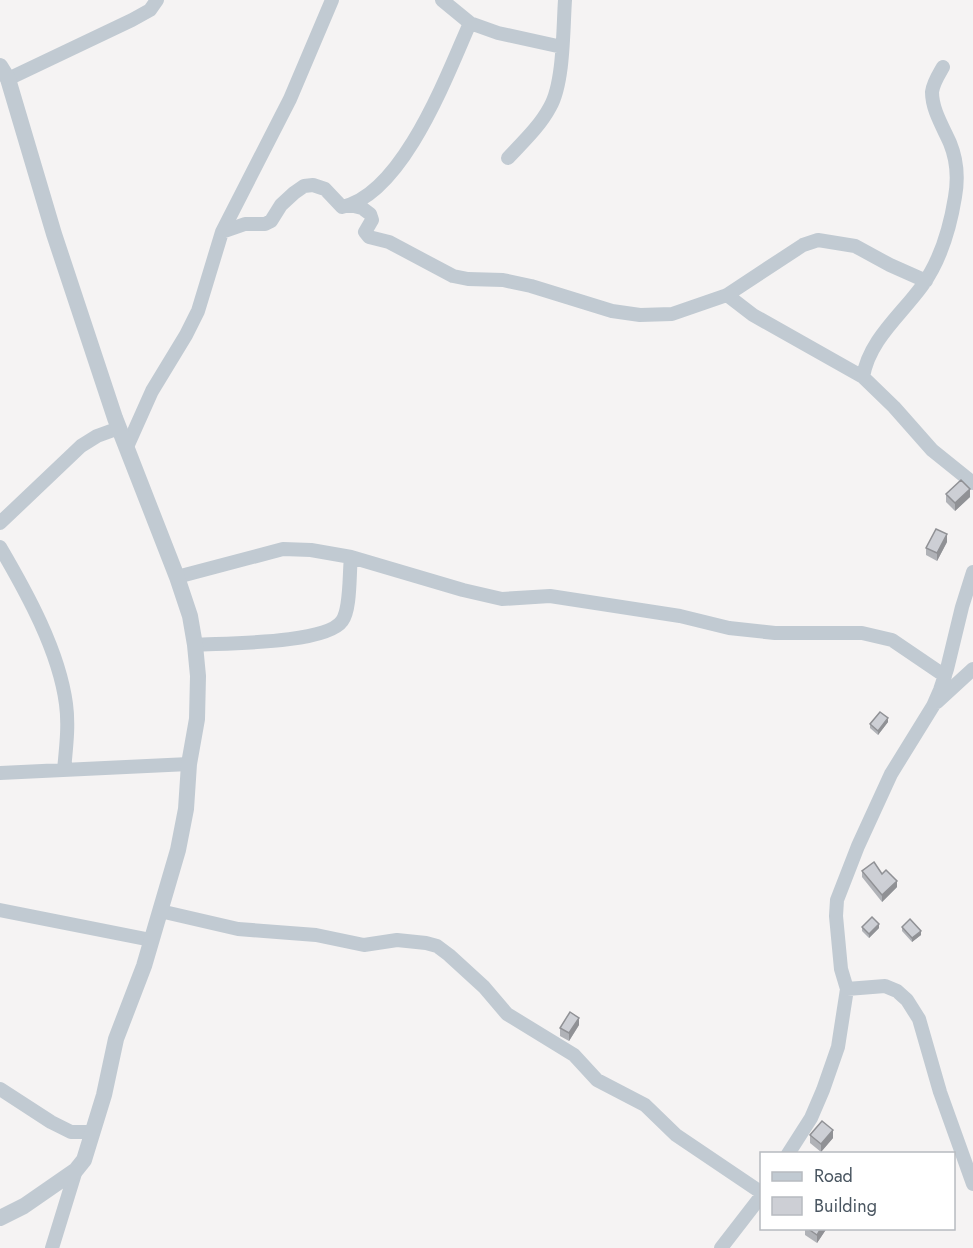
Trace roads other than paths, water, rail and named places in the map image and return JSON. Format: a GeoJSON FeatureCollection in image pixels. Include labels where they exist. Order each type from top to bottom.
{"type":"FeatureCollection","features":[{"type":"Feature","properties":{"kind":"street"},"geometry":{"type":"LineString","coordinates":[[0,1218],[24,1206],[76,1170],[84,1160],[104,1095],[116,1039],[144,966],[178,850],[186,809],[189,764],[197,719],[198,676],[190,616],[119,428],[54,234],[4,73],[132,20],[150,10],[158,0]]}},
{"type":"Feature","properties":{"kind":"street"},"geometry":{"type":"LineString","coordinates":[[127,447],[152,391],[198,311],[222,232],[290,99],[332,0]]}},
{"type":"Feature","properties":{"kind":"street"},"geometry":{"type":"LineString","coordinates":[[442,0],[470,23],[498,33],[562,47]]}},
{"type":"Feature","properties":{"kind":"street"},"geometry":{"type":"LineString","coordinates":[[508,158],[552,106],[558,82],[566,0]]}},
{"type":"Feature","properties":{"kind":"street"},"geometry":{"type":"LineString","coordinates":[[350,205],[370,194],[387,178],[408,148],[431,109],[470,23]]}},
{"type":"Feature","properties":{"kind":"street"},"geometry":{"type":"LineString","coordinates":[[863,377],[865,362],[877,341],[926,281],[944,244],[956,195],[954,157],[939,120],[933,96],[934,86],[943,67]]}},
{"type":"Feature","properties":{"kind":"street"},"geometry":{"type":"LineString","coordinates":[[222,232],[245,224],[265,224],[271,221],[281,205],[294,193],[304,186],[313,185],[325,189],[339,206],[350,205],[362,208],[370,214],[372,219],[365,232],[369,237],[389,242],[453,276],[503,280],[531,286],[612,311],[640,315],[672,314],[727,295],[803,245],[818,240],[855,246],[890,266],[926,281]]}},
{"type":"Feature","properties":{"kind":"street"},"geometry":{"type":"LineString","coordinates":[[727,295],[753,315],[863,377],[894,407],[932,450],[973,483]]}},
{"type":"Feature","properties":{"kind":"street"},"geometry":{"type":"LineString","coordinates":[[0,523],[81,446],[97,436],[119,428]]}},
{"type":"Feature","properties":{"kind":"street"},"geometry":{"type":"LineString","coordinates":[[0,547],[36,611],[62,685],[67,723],[64,770]]}},
{"type":"Feature","properties":{"kind":"street"},"geometry":{"type":"LineString","coordinates":[[177,577],[284,549],[310,550],[351,557],[502,599],[550,596],[681,616],[729,628],[775,633],[862,633],[892,640],[945,676]]}},
{"type":"Feature","properties":{"kind":"street"},"geometry":{"type":"LineString","coordinates":[[195,645],[302,637],[324,633],[334,628],[346,613],[351,557]]}},
{"type":"Feature","properties":{"kind":"street"},"geometry":{"type":"LineString","coordinates":[[789,1152],[811,1118],[838,1047],[847,989],[841,969],[836,916],[837,900],[855,853],[891,774],[933,706],[945,676],[973,572]]}},
{"type":"Feature","properties":{"kind":"street"},"geometry":{"type":"LineString","coordinates":[[933,706],[973,669]]}},
{"type":"Feature","properties":{"kind":"street"},"geometry":{"type":"LineString","coordinates":[[0,773],[189,764]]}},
{"type":"Feature","properties":{"kind":"street"},"geometry":{"type":"LineString","coordinates":[[0,910],[151,940]]}},
{"type":"Feature","properties":{"kind":"street"},"geometry":{"type":"LineString","coordinates":[[160,911],[238,929],[316,935],[364,945],[398,940],[437,946],[484,987],[507,1014],[574,1055],[597,1080],[645,1105],[676,1135],[760,1193]]}},
{"type":"Feature","properties":{"kind":"street"},"geometry":{"type":"LineString","coordinates":[[847,989],[885,986],[897,991],[908,1000],[919,1019],[940,1092],[968,1148],[973,1184]]}},
{"type":"Feature","properties":{"kind":"street"},"geometry":{"type":"LineString","coordinates":[[0,1089],[51,1122],[71,1132],[92,1132]]}},
{"type":"Feature","properties":{"kind":"street"},"geometry":{"type":"LineString","coordinates":[[52,1248],[76,1170]]}},
{"type":"Feature","properties":{"kind":"street"},"geometry":{"type":"LineString","coordinates":[[721,1248],[760,1197]]}}]}
